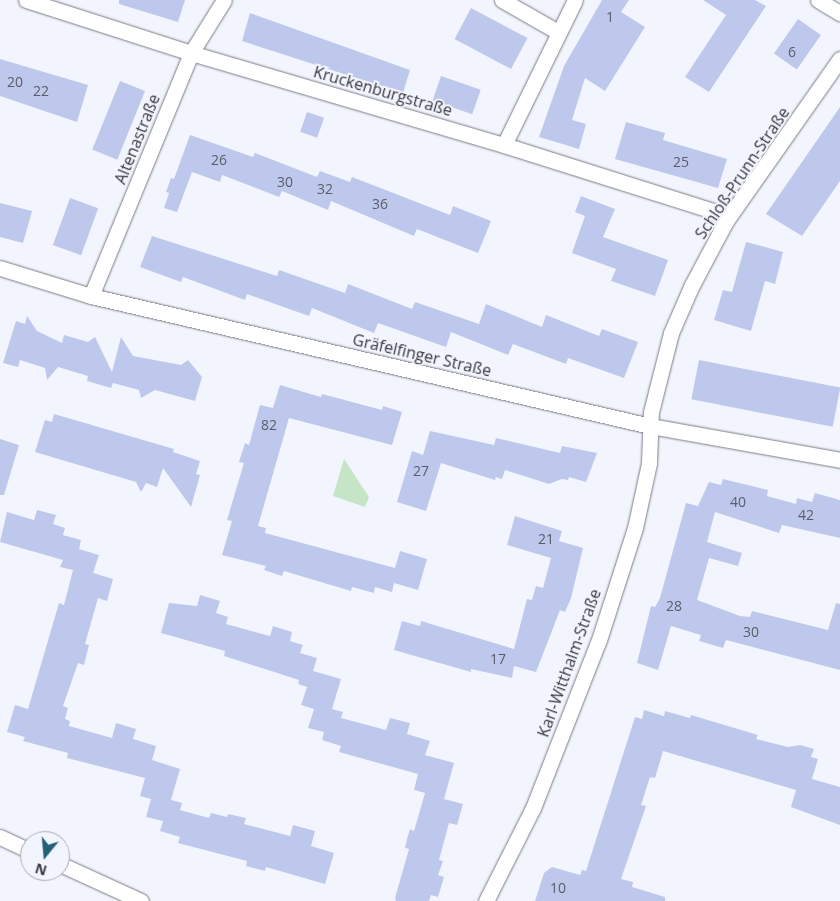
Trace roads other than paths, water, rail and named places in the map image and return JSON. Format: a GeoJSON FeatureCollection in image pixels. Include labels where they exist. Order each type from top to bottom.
{"type":"FeatureCollection","features":[{"type":"Feature","properties":{"kind":"street","name":"Kruckenburgstraße"},"geometry":{"type":"LineString","coordinates":[[26,0],[191,53],[504,145],[713,212],[726,222]]}},
{"type":"Feature","properties":{"kind":"street","name":"Altenastraße"},"geometry":{"type":"LineString","coordinates":[[91,296],[191,53],[224,0]]}},
{"type":"Feature","properties":{"kind":"street"},"geometry":{"type":"LineString","coordinates":[[502,0],[558,32]]}},
{"type":"Feature","properties":{"kind":"street"},"geometry":{"type":"LineString","coordinates":[[818,0],[840,13]]}},
{"type":"Feature","properties":{"kind":"street"},"geometry":{"type":"LineString","coordinates":[[504,145],[558,32],[569,2]]}},
{"type":"Feature","properties":{"kind":"street","name":"Schloß-Prunn-Straße"},"geometry":{"type":"LineString","coordinates":[[650,426],[654,396],[671,333],[692,285],[726,222],[840,59]]}},
{"type":"Feature","properties":{"kind":"street","name":"Gräfelfinger Straße"},"geometry":{"type":"LineString","coordinates":[[0,268],[91,296],[650,426],[840,460]]}},
{"type":"Feature","properties":{"kind":"street","name":"Karl-Witthalm-Straße"},"geometry":{"type":"LineString","coordinates":[[486,901],[533,808],[599,640],[635,528],[649,463],[650,426]]}},
{"type":"Feature","properties":{"kind":"street"},"geometry":{"type":"LineString","coordinates":[[0,837],[20,846]]}},
{"type":"Feature","properties":{"kind":"street"},"geometry":{"type":"LineString","coordinates":[[70,869],[142,901]]}}]}
